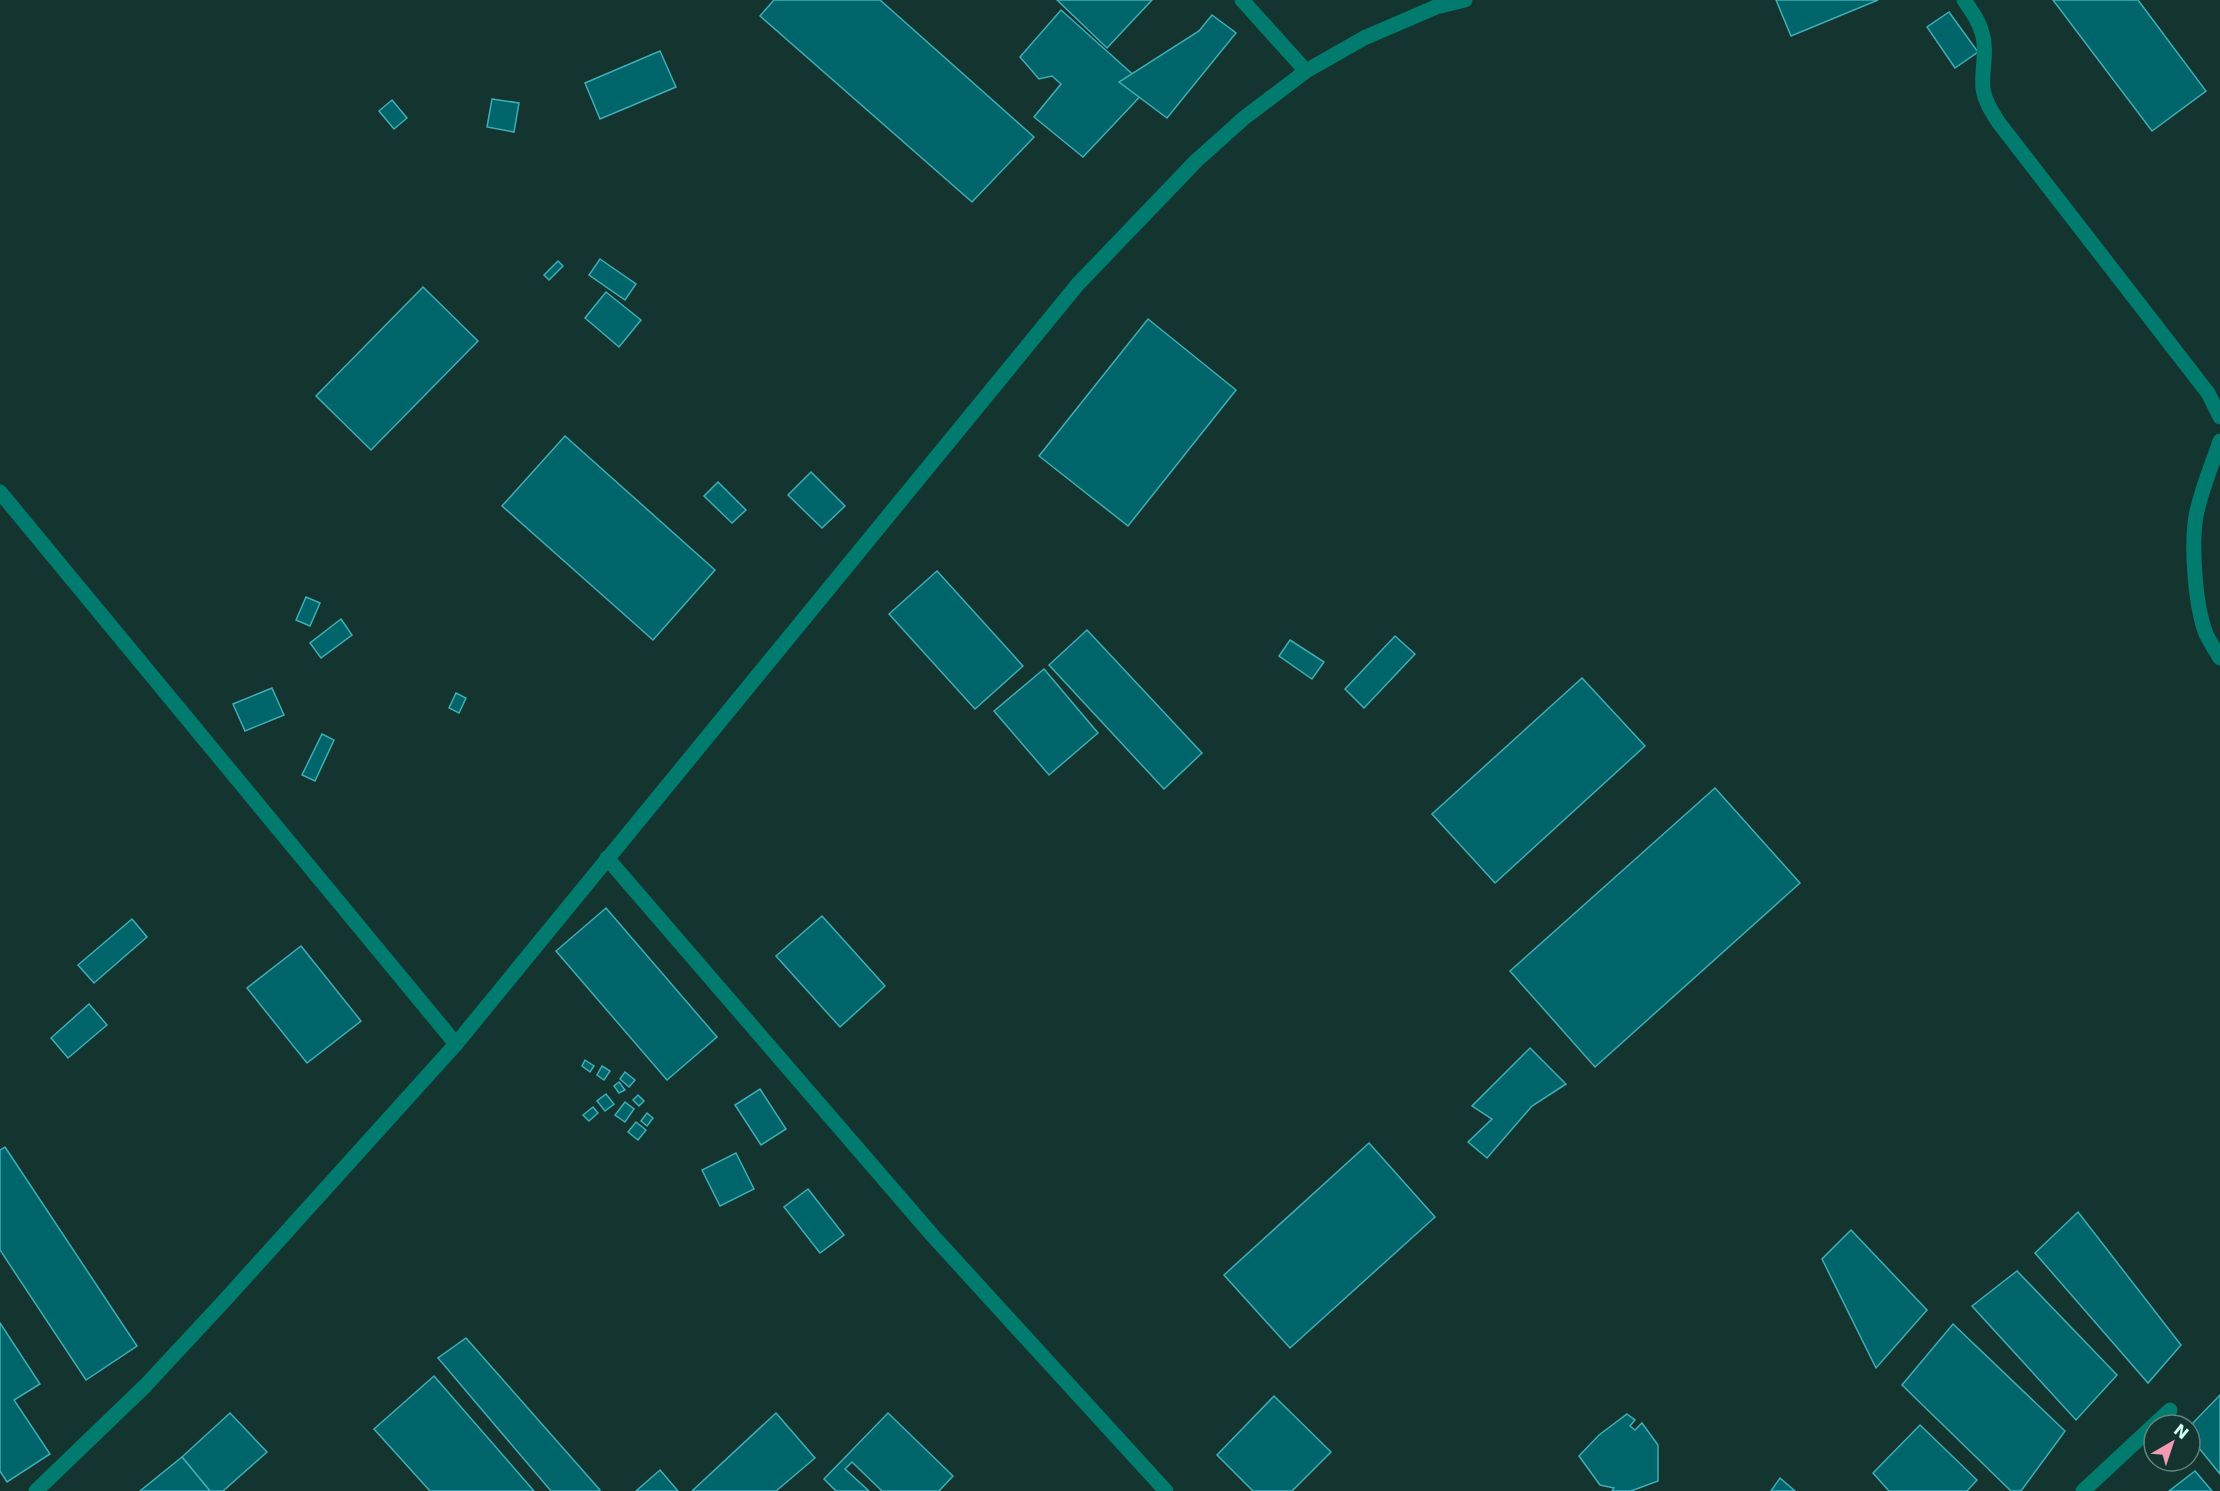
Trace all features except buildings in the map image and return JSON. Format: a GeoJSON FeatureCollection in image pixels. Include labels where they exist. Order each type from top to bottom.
{"type":"FeatureCollection","features":[{"type":"Feature","properties":{"kind":"street"},"geometry":{"type":"LineString","coordinates":[[1242,0],[1306,71]]}},
{"type":"Feature","properties":{"kind":"street"},"geometry":{"type":"LineString","coordinates":[[36,1491],[145,1386],[456,1044],[1078,284],[1196,161],[1244,118],[1306,71],[1364,38],[1435,4],[1465,0]]}},
{"type":"Feature","properties":{"kind":"street"},"geometry":{"type":"LineString","coordinates":[[1964,0],[1983,33],[1985,51],[1983,88],[1988,105],[1998,123],[2208,393],[2220,417]]}},
{"type":"Feature","properties":{"kind":"street"},"geometry":{"type":"LineString","coordinates":[[2220,441],[2196,515],[2194,543],[2200,612],[2207,635],[2220,658]]}},
{"type":"Feature","properties":{"kind":"street"},"geometry":{"type":"LineString","coordinates":[[0,492],[456,1044]]}},
{"type":"Feature","properties":{"kind":"street"},"geometry":{"type":"LineString","coordinates":[[607,858],[933,1236],[1166,1491]]}},
{"type":"Feature","properties":{"kind":"street"},"geometry":{"type":"LineString","coordinates":[[2083,1491],[2170,1410]]}}]}
